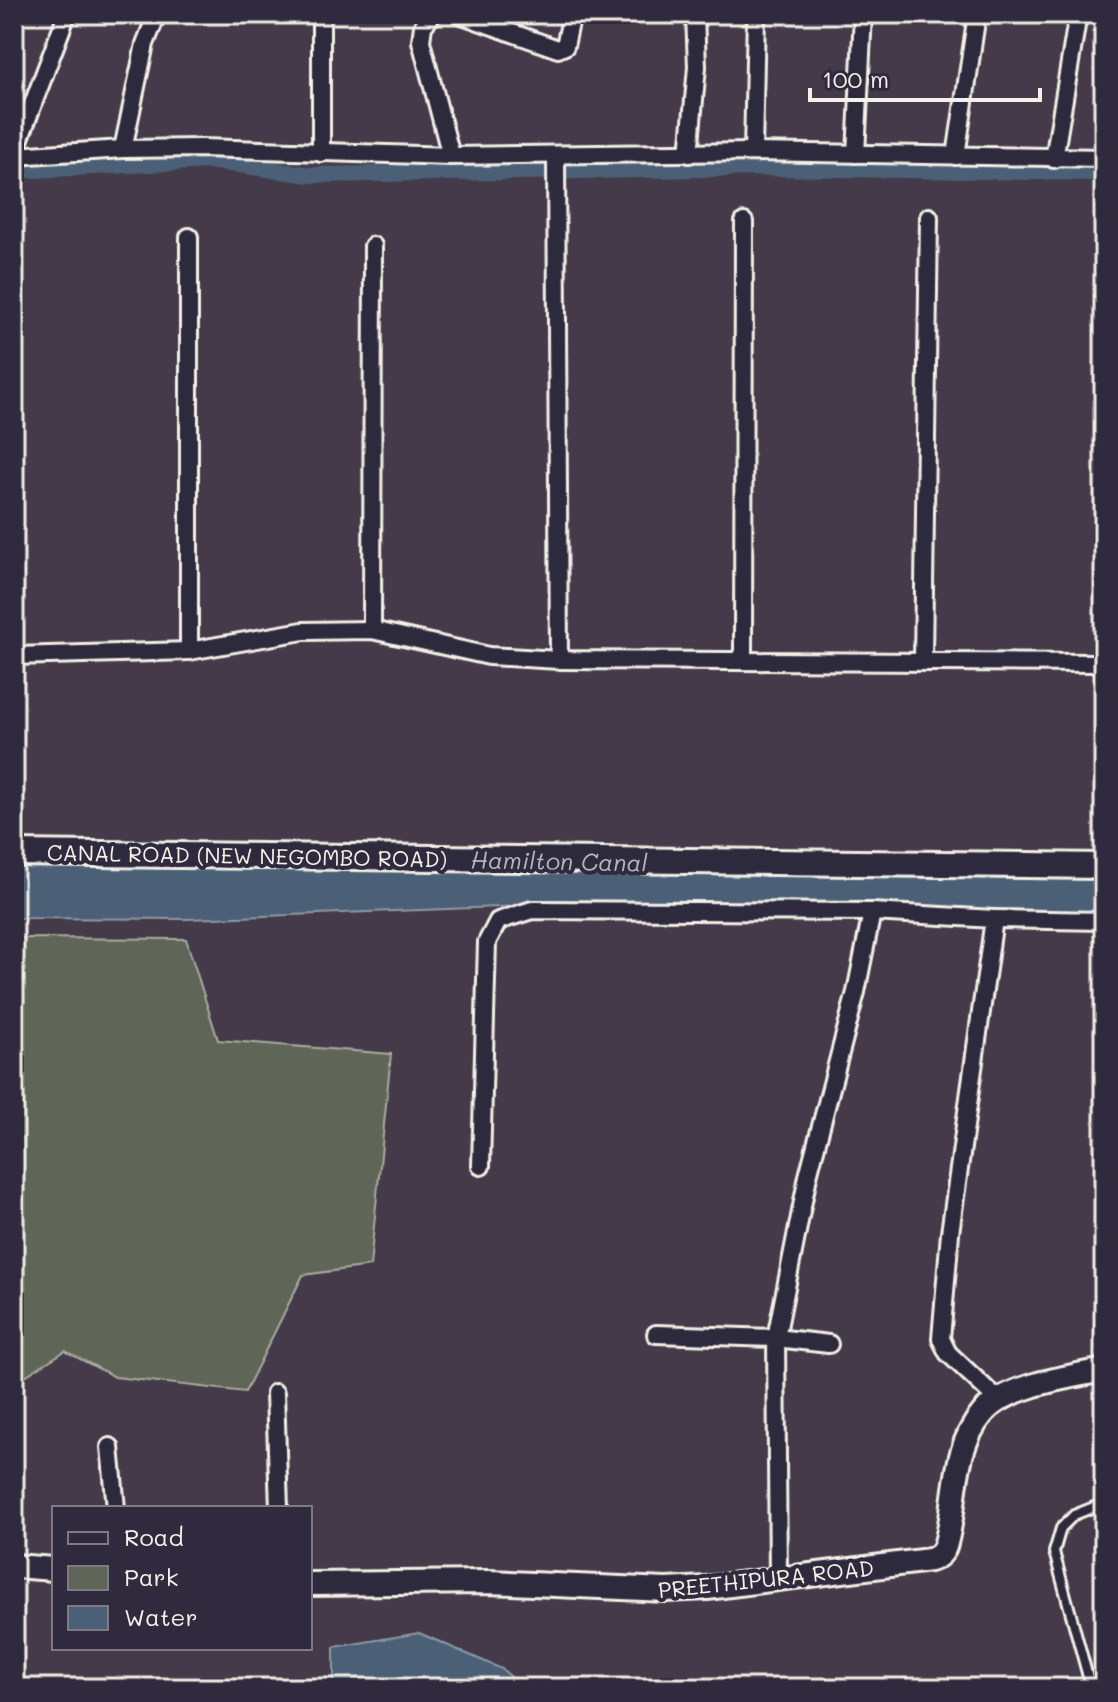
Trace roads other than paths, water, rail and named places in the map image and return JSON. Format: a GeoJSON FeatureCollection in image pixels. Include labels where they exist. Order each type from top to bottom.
{"type":"FeatureCollection","features":[{"type":"Feature","properties":{"kind":"main road","name":"CANAL ROAD (NEW NEGOMBO ROAD)"},"geometry":{"type":"LineString","coordinates":[[14,853],[1104,866]]}},
{"type":"Feature","properties":{"kind":"street"},"geometry":{"type":"LineString","coordinates":[[67,14],[14,155],[202,148],[556,160],[753,152],[1104,158]]}},
{"type":"Feature","properties":{"kind":"street"},"geometry":{"type":"LineString","coordinates":[[123,149],[145,44],[157,14]]}},
{"type":"Feature","properties":{"kind":"street"},"geometry":{"type":"LineString","coordinates":[[321,14],[321,153]]}},
{"type":"Feature","properties":{"kind":"street"},"geometry":{"type":"LineString","coordinates":[[433,14],[423,26],[421,41],[451,156]]}},
{"type":"Feature","properties":{"kind":"street"},"geometry":{"type":"LineString","coordinates":[[459,14],[558,49],[565,46],[572,14]]}},
{"type":"Feature","properties":{"kind":"street"},"geometry":{"type":"LineString","coordinates":[[689,154],[697,67],[695,14]]}},
{"type":"Feature","properties":{"kind":"street"},"geometry":{"type":"LineString","coordinates":[[753,152],[756,14]]}},
{"type":"Feature","properties":{"kind":"street"},"geometry":{"type":"LineString","coordinates":[[856,154],[863,14]]}},
{"type":"Feature","properties":{"kind":"street"},"geometry":{"type":"LineString","coordinates":[[956,156],[977,14]]}},
{"type":"Feature","properties":{"kind":"street"},"geometry":{"type":"LineString","coordinates":[[1054,159],[1078,14]]}},
{"type":"Feature","properties":{"kind":"street"},"geometry":{"type":"LineString","coordinates":[[556,160],[559,660]]}},
{"type":"Feature","properties":{"kind":"street"},"geometry":{"type":"LineString","coordinates":[[923,661],[929,217]]}},
{"type":"Feature","properties":{"kind":"street"},"geometry":{"type":"LineString","coordinates":[[743,659],[744,222]]}},
{"type":"Feature","properties":{"kind":"street"},"geometry":{"type":"LineString","coordinates":[[189,237],[189,651]]}},
{"type":"Feature","properties":{"kind":"street"},"geometry":{"type":"LineString","coordinates":[[372,630],[373,246]]}},
{"type":"Feature","properties":{"kind":"street"},"geometry":{"type":"LineString","coordinates":[[14,656],[189,651],[303,631],[372,630],[489,656],[559,660],[1104,663]]}},
{"type":"Feature","properties":{"kind":"street"},"geometry":{"type":"LineString","coordinates":[[481,1166],[487,942],[498,921],[532,910],[872,912],[1104,921]]}},
{"type":"Feature","properties":{"kind":"street"},"geometry":{"type":"LineString","coordinates":[[778,1579],[776,1338],[808,1176],[856,992],[872,912]]}},
{"type":"Feature","properties":{"kind":"street"},"geometry":{"type":"LineString","coordinates":[[994,919],[950,1233],[941,1339],[948,1353],[999,1401]]}},
{"type":"Feature","properties":{"kind":"street"},"geometry":{"type":"LineString","coordinates":[[656,1334],[776,1338],[829,1344]]}},
{"type":"Feature","properties":{"kind":"street","name":"PREETHIPURA ROAD"},"geometry":{"type":"LineString","coordinates":[[312,1584],[489,1582],[642,1591],[707,1588],[923,1562],[938,1557],[946,1544],[957,1470],[966,1442],[983,1413],[999,1401],[1040,1384],[1104,1370]]}},
{"type":"Feature","properties":{"kind":"street"},"geometry":{"type":"LineString","coordinates":[[275,1393],[279,1506]]}},
{"type":"Feature","properties":{"kind":"street"},"geometry":{"type":"LineString","coordinates":[[110,1447],[116,1506]]}},
{"type":"Feature","properties":{"kind":"street"},"geometry":{"type":"LineString","coordinates":[[14,1566],[52,1569]]}},
{"type":"Feature","properties":{"kind":"lane"},"geometry":{"type":"LineString","coordinates":[[1091,1688],[1054,1552],[1061,1528],[1074,1515],[1104,1503]]}},
{"type":"Feature","properties":{"kind":"water"},"geometry":{"type":"Polygon","coordinates":[[[14,867],[1104,880],[1104,914],[607,903],[187,919],[14,918],[14,867]]]}},
{"type":"Feature","properties":{"kind":"water"},"geometry":{"type":"Polygon","coordinates":[[[419,1633],[502,1669],[524,1688],[334,1688],[334,1647],[419,1633]]]}},
{"type":"Feature","properties":{"kind":"waterway"},"geometry":{"type":"LineString","coordinates":[[14,171],[209,161],[310,175],[773,168],[1104,173]]}},
{"type":"Feature","properties":{"kind":"water label","name":"Hamilton Canal"},"geometry":{"type":"Point","coordinates":[559,862]}}]}
